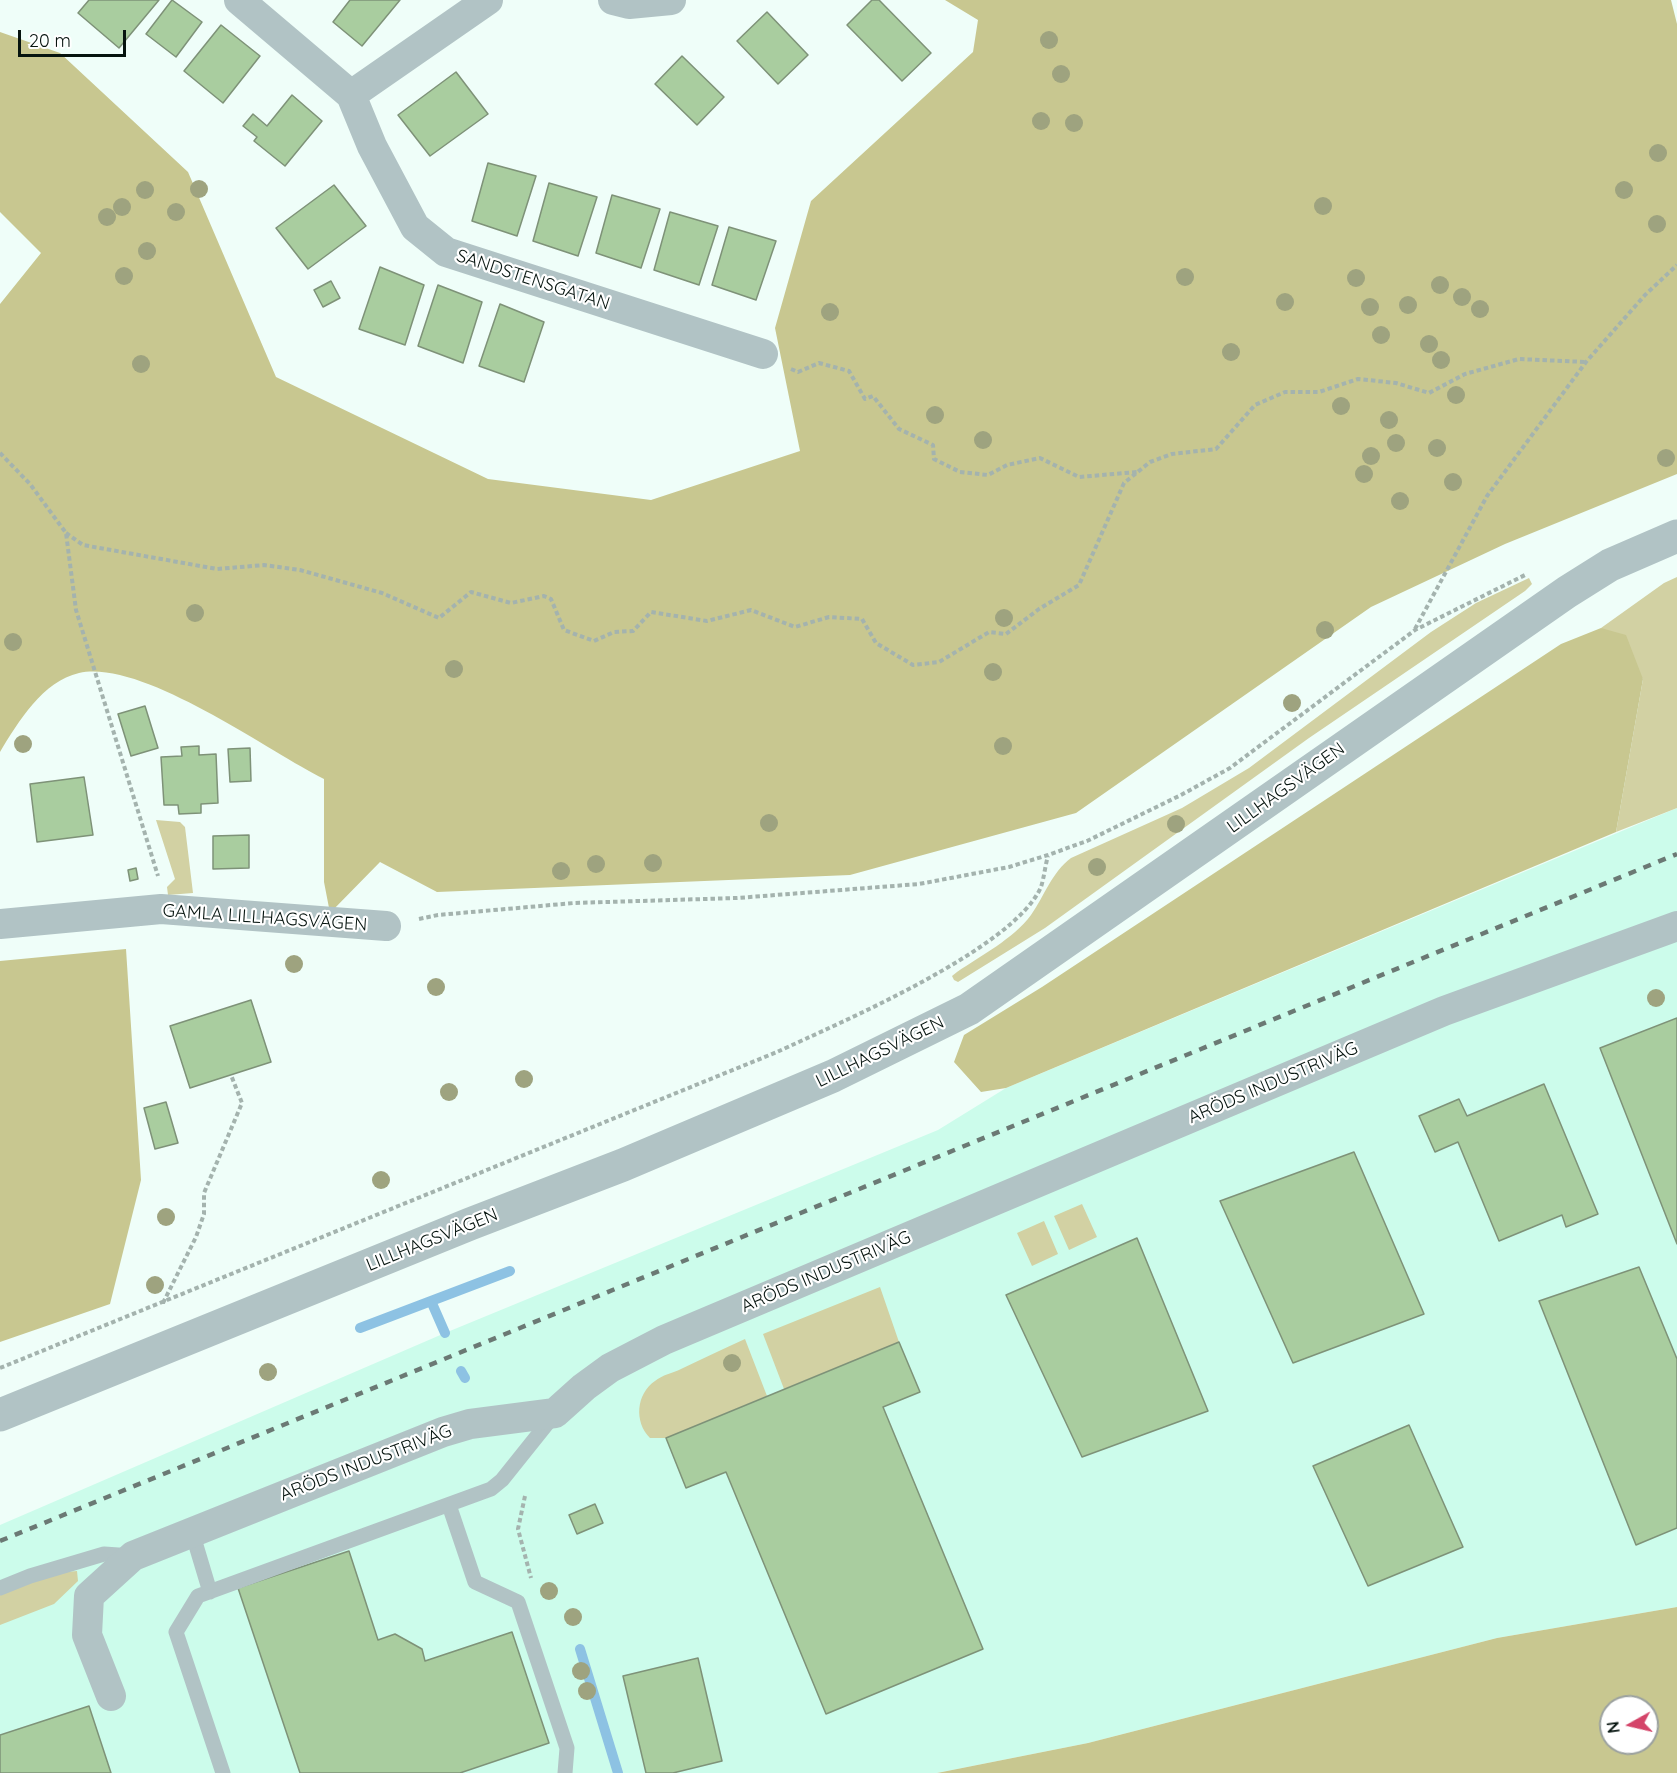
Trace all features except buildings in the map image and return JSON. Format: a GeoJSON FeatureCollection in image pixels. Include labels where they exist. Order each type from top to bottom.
{"type":"FeatureCollection","features":[{"type":"Feature","properties":{"kind":"street","name":"SANDSTENSGATAN"},"geometry":{"type":"LineString","coordinates":[[239,0],[351,95],[372,146],[415,227],[446,252],[763,354]]}},
{"type":"Feature","properties":{"kind":"street"},"geometry":{"type":"LineString","coordinates":[[351,95],[488,0]]}},
{"type":"Feature","properties":{"kind":"street"},"geometry":{"type":"LineString","coordinates":[[613,0],[629,4],[671,0]]}},
{"type":"Feature","properties":{"kind":"street","name":"LILLHAGSVÄGEN"},"geometry":{"type":"LineString","coordinates":[[0,1415],[459,1228],[623,1165],[833,1076],[969,1009],[1566,592],[1610,565],[1677,536]]}},
{"type":"Feature","properties":{"kind":"street","name":"GAMLA LILLHAGSVÄGEN"},"geometry":{"type":"LineString","coordinates":[[0,924],[161,909],[231,913],[326,924],[386,926]]}},
{"type":"Feature","properties":{"kind":"street","name":"ARÖDS INDUSTRIVÄG"},"geometry":{"type":"LineString","coordinates":[[111,1696],[87,1635],[89,1596],[133,1556],[442,1432],[470,1424],[555,1413],[610,1368],[664,1340],[1444,1011],[1677,926]]}},
{"type":"Feature","properties":{"kind":"lane"},"geometry":{"type":"LineString","coordinates":[[223,1773],[176,1632],[198,1596],[491,1489],[502,1480],[555,1413]]}},
{"type":"Feature","properties":{"kind":"lane"},"geometry":{"type":"LineString","coordinates":[[449,1505],[475,1582],[519,1602],[567,1748],[565,1773]]}},
{"type":"Feature","properties":{"kind":"lane"},"geometry":{"type":"LineString","coordinates":[[192,1532],[210,1592]]}},
{"type":"Feature","properties":{"kind":"lane"},"geometry":{"type":"LineString","coordinates":[[0,1588],[30,1576],[104,1554],[133,1556]]}},
{"type":"Feature","properties":{"kind":"path"},"geometry":{"type":"LineString","coordinates":[[386,926],[438,915],[574,903],[737,898],[919,884],[1009,867],[1048,855],[1087,841],[1182,795],[1230,768],[1415,630],[1487,496],[1586,362],[1645,295],[1677,265]]}},
{"type":"Feature","properties":{"kind":"path"},"geometry":{"type":"LineString","coordinates":[[763,354],[798,372],[819,363],[849,371],[865,399],[873,396],[899,429],[933,445],[934,459],[960,472],[988,475],[1007,465],[1040,458],[1079,477],[1138,472]]}},
{"type":"Feature","properties":{"kind":"path"},"geometry":{"type":"LineString","coordinates":[[0,453],[30,484],[66,533],[83,545],[217,569],[264,565],[300,570],[382,593],[439,618],[471,592],[511,603],[544,596],[551,599],[564,630],[594,641],[614,632],[633,631],[651,612],[706,621],[751,610],[795,627],[829,617],[862,619],[876,643],[913,665],[939,662],[989,632],[1006,634],[1039,609],[1079,585],[1124,483],[1150,462],[1172,454],[1216,449],[1255,405],[1285,392],[1320,392],[1358,379],[1396,383],[1429,393],[1465,374],[1519,358],[1586,362]]}},
{"type":"Feature","properties":{"kind":"path"},"geometry":{"type":"LineString","coordinates":[[66,533],[76,610],[158,876],[161,909]]}},
{"type":"Feature","properties":{"kind":"path"},"geometry":{"type":"LineString","coordinates":[[0,1368],[163,1304],[777,1052],[883,1003],[946,969],[995,936],[1023,910],[1040,888],[1048,855]]}},
{"type":"Feature","properties":{"kind":"path"},"geometry":{"type":"LineString","coordinates":[[163,1304],[196,1237],[204,1214],[204,1193],[242,1103],[231,1075]]}},
{"type":"Feature","properties":{"kind":"path"},"geometry":{"type":"LineString","coordinates":[[529,1485],[522,1505],[518,1529],[534,1587]]}},
{"type":"Feature","properties":{"kind":"shaded area"},"geometry":{"type":"Polygon","coordinates":[[[945,0],[1671,0],[1677,24],[1677,474],[1505,544],[1371,607],[1076,813],[850,875],[437,892],[380,862],[330,913],[324,882],[324,779],[238,729],[169,693],[136,680],[105,672],[79,673],[66,677],[54,684],[33,704],[0,752],[0,304],[41,253],[0,212],[0,32],[60,53],[188,172],[276,377],[488,479],[651,500],[800,451],[775,328],[811,201],[973,52],[978,20],[945,0]]]}},
{"type":"Feature","properties":{"kind":"shaded area"},"geometry":{"type":"Polygon","coordinates":[[[1677,577],[1677,808],[1616,832],[1643,679],[1601,628],[1664,583],[1677,577]]]}},
{"type":"Feature","properties":{"kind":"shaded area"},"geometry":{"type":"Polygon","coordinates":[[[1529,578],[1532,584],[1525,591],[1309,738],[1045,928],[958,982],[954,980],[952,976],[957,972],[987,953],[1024,924],[1054,877],[1071,858],[1182,808],[1249,768],[1431,632],[1476,603],[1529,578]]]}},
{"type":"Feature","properties":{"kind":"shaded area"},"geometry":{"type":"Polygon","coordinates":[[[1601,628],[1626,635],[1643,679],[1616,832],[1006,1088],[981,1092],[954,1062],[964,1035],[1042,987],[1561,644],[1601,628]]]}},
{"type":"Feature","properties":{"kind":"shaded area"},"geometry":{"type":"Polygon","coordinates":[[[1677,808],[1677,1607],[1497,1638],[1088,1743],[937,1773],[0,1773],[0,1525],[445,1333],[938,1130],[1006,1088],[1677,808]]]}},
{"type":"Feature","properties":{"kind":"shaded area"},"geometry":{"type":"Polygon","coordinates":[[[156,820],[180,822],[185,827],[193,893],[168,895],[167,887],[175,879],[156,820]]]}},
{"type":"Feature","properties":{"kind":"shaded area"},"geometry":{"type":"Polygon","coordinates":[[[126,949],[141,1180],[110,1304],[0,1342],[0,961],[126,949]]]}},
{"type":"Feature","properties":{"kind":"shaded area"},"geometry":{"type":"Polygon","coordinates":[[[1082,1204],[1097,1237],[1069,1250],[1054,1216],[1082,1204]]]}},
{"type":"Feature","properties":{"kind":"shaded area"},"geometry":{"type":"Polygon","coordinates":[[[1044,1221],[1058,1254],[1032,1266],[1017,1233],[1044,1221]]]}},
{"type":"Feature","properties":{"kind":"shaded area"},"geometry":{"type":"Polygon","coordinates":[[[880,1287],[899,1342],[784,1389],[763,1334],[880,1287]]]}},
{"type":"Feature","properties":{"kind":"shaded area"},"geometry":{"type":"Polygon","coordinates":[[[745,1339],[767,1396],[666,1438],[650,1438],[641,1424],[639,1408],[644,1393],[649,1387],[661,1377],[745,1339]]]}},
{"type":"Feature","properties":{"kind":"shaded area"},"geometry":{"type":"Polygon","coordinates":[[[77,1571],[78,1581],[54,1604],[0,1625],[0,1595],[55,1573],[77,1571]]]}},
{"type":"Feature","properties":{"kind":"shaded area"},"geometry":{"type":"Polygon","coordinates":[[[1677,1607],[1677,1773],[937,1773],[1088,1743],[1497,1638],[1677,1607]]]}},
{"type":"Feature","properties":{"kind":"waterway"},"geometry":{"type":"LineString","coordinates":[[360,1328],[510,1271]]}},
{"type":"Feature","properties":{"kind":"waterway"},"geometry":{"type":"LineString","coordinates":[[431,1301],[445,1333]]}},
{"type":"Feature","properties":{"kind":"waterway"},"geometry":{"type":"LineString","coordinates":[[461,1371],[465,1378]]}},
{"type":"Feature","properties":{"kind":"waterway"},"geometry":{"type":"LineString","coordinates":[[580,1649],[618,1773]]}},
{"type":"Feature","properties":{"kind":"railway"},"geometry":{"type":"LineString","coordinates":[[0,1541],[1677,854]]}}]}
